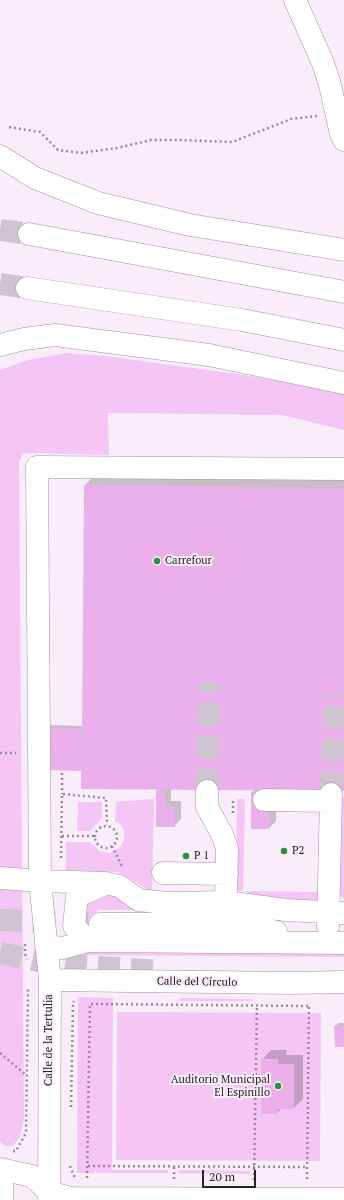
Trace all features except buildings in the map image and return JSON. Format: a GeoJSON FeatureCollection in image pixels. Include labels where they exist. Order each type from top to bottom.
{"type":"FeatureCollection","features":[{"type":"Feature","properties":{"kind":"main road"},"geometry":{"type":"LineString","coordinates":[[295,0],[323,62],[344,140]]}},
{"type":"Feature","properties":{"kind":"main road"},"geometry":{"type":"LineString","coordinates":[[330,85],[344,105]]}},
{"type":"Feature","properties":{"kind":"main road"},"geometry":{"type":"LineString","coordinates":[[0,156],[35,178],[98,203],[190,225],[344,250]]}},
{"type":"Feature","properties":{"kind":"main road"},"geometry":{"type":"LineString","coordinates":[[29,234],[344,292]]}},
{"type":"Feature","properties":{"kind":"main road"},"geometry":{"type":"LineString","coordinates":[[27,288],[242,320],[344,340]]}},
{"type":"Feature","properties":{"kind":"main road"},"geometry":{"type":"LineString","coordinates":[[0,345],[24,339],[55,335],[209,355],[344,383]]}},
{"type":"Feature","properties":{"kind":"main road","name":"Calle de la Tertulia"},"geometry":{"type":"LineString","coordinates":[[49,1196],[39,980],[46,946],[40,881],[37,467],[344,469]]}},
{"type":"Feature","properties":{"kind":"main road"},"geometry":{"type":"LineString","coordinates":[[207,791],[207,807],[222,834],[227,848],[226,902]]}},
{"type":"Feature","properties":{"kind":"main road"},"geometry":{"type":"LineString","coordinates":[[46,946],[63,948],[94,933],[222,923],[263,928],[330,942],[336,913],[331,798],[264,800]]}},
{"type":"Feature","properties":{"kind":"main road"},"geometry":{"type":"LineString","coordinates":[[163,873],[227,874]]}},
{"type":"Feature","properties":{"kind":"main road"},"geometry":{"type":"LineString","coordinates":[[0,878],[106,883],[119,886],[139,900],[166,903],[226,902],[286,910],[336,913]]}},
{"type":"Feature","properties":{"kind":"main road"},"geometry":{"type":"LineString","coordinates":[[94,933],[74,926],[77,896],[106,883]]}},
{"type":"Feature","properties":{"kind":"main road","name":"Calle del Círculo"},"geometry":{"type":"LineString","coordinates":[[162,971],[288,973],[344,976]]}},
{"type":"Feature","properties":{"kind":"main road","name":"Calle del Círculo"},"geometry":{"type":"LineString","coordinates":[[39,980],[290,983],[344,982]]}},
{"type":"Feature","properties":{"kind":"main road"},"geometry":{"type":"LineString","coordinates":[[2,1200],[4,1163],[32,1176],[49,1196],[71,1198],[344,1199]]}},
{"type":"Feature","properties":{"kind":"path"},"geometry":{"type":"LineString","coordinates":[[9,127],[40,132],[58,150],[82,153],[117,148],[151,140],[232,142],[291,119],[321,116]]}},
{"type":"Feature","properties":{"kind":"path"},"geometry":{"type":"LineString","coordinates":[[0,753],[16,753]]}},
{"type":"Feature","properties":{"kind":"path"},"geometry":{"type":"LineString","coordinates":[[62,773],[62,864]]}},
{"type":"Feature","properties":{"kind":"path"},"geometry":{"type":"LineString","coordinates":[[62,794],[106,798],[107,825]]}},
{"type":"Feature","properties":{"kind":"path"},"geometry":{"type":"LineString","coordinates":[[107,825],[113,828],[117,833],[118,840],[114,845],[108,848],[101,847],[97,843],[95,836],[97,830],[101,826],[107,825]]}},
{"type":"Feature","properties":{"kind":"path"},"geometry":{"type":"LineString","coordinates":[[62,836],[95,836]]}},
{"type":"Feature","properties":{"kind":"path"},"geometry":{"type":"LineString","coordinates":[[112,846],[123,867]]}},
{"type":"Feature","properties":{"kind":"path"},"geometry":{"type":"LineString","coordinates":[[24,939],[25,954],[29,964]]}},
{"type":"Feature","properties":{"kind":"path"},"geometry":{"type":"LineString","coordinates":[[4,1163],[16,1151],[26,1133],[26,1076],[39,980]]}},
{"type":"Feature","properties":{"kind":"path"},"geometry":{"type":"LineString","coordinates":[[71,1113],[74,999]]}},
{"type":"Feature","properties":{"kind":"path"},"geometry":{"type":"LineString","coordinates":[[254,1180],[257,1000]]}},
{"type":"Feature","properties":{"kind":"path"},"geometry":{"type":"LineString","coordinates":[[307,1179],[309,1000]]}},
{"type":"Feature","properties":{"kind":"path"},"geometry":{"type":"LineString","coordinates":[[70,1160],[70,1168],[75,1178],[87,1179],[90,1004],[309,1006]]}},
{"type":"Feature","properties":{"kind":"path"},"geometry":{"type":"LineString","coordinates":[[0,1053],[26,1076]]}},
{"type":"Feature","properties":{"kind":"path"},"geometry":{"type":"LineString","coordinates":[[88,1166],[307,1167]]}},
{"type":"Feature","properties":{"kind":"path"},"geometry":{"type":"LineString","coordinates":[[174,1166],[174,1179]]}},
{"type":"Feature","properties":{"kind":"shaded area"},"geometry":{"type":"Polygon","coordinates":[[[66,353],[106,356],[244,375],[344,393],[344,430],[282,415],[108,413],[109,455],[23,453],[19,462],[24,1119],[20,1137],[13,1146],[6,1146],[0,1142],[0,370],[28,360],[66,353]]]}},
{"type":"Feature","properties":{"kind":"shaded area"},"geometry":{"type":"Polygon","coordinates":[[[339,798],[344,798],[344,899],[340,895],[339,891],[339,798]]]}},
{"type":"Feature","properties":{"kind":"shaded area"},"geometry":{"type":"Polygon","coordinates":[[[154,799],[152,891],[149,891],[117,872],[66,870],[66,842],[89,842],[100,851],[110,853],[119,848],[124,840],[124,830],[120,824],[115,821],[116,802],[154,799]]]}},
{"type":"Feature","properties":{"kind":"shaded area"},"geometry":{"type":"Polygon","coordinates":[[[237,799],[245,799],[243,891],[236,891],[237,799]]]}},
{"type":"Feature","properties":{"kind":"shaded area"},"geometry":{"type":"Polygon","coordinates":[[[78,802],[102,802],[102,818],[90,831],[77,831],[78,802]]]}},
{"type":"Feature","properties":{"kind":"shaded area"},"geometry":{"type":"Polygon","coordinates":[[[104,889],[143,910],[97,910],[97,935],[80,918],[83,905],[104,889]]]}},
{"type":"Feature","properties":{"kind":"shaded area"},"geometry":{"type":"Polygon","coordinates":[[[246,891],[319,892],[319,900],[281,899],[248,894],[246,891]]]}},
{"type":"Feature","properties":{"kind":"shaded area"},"geometry":{"type":"Polygon","coordinates":[[[77,949],[344,949],[344,957],[71,955],[77,949]]]}},
{"type":"Feature","properties":{"kind":"shaded area"},"geometry":{"type":"Polygon","coordinates":[[[78,997],[113,998],[112,1170],[95,1170],[94,1173],[77,1173],[78,997]]]}},
{"type":"Feature","properties":{"kind":"shaded area"},"geometry":{"type":"Polygon","coordinates":[[[180,998],[252,999],[252,1001],[180,1001],[180,998]]]}},
{"type":"Feature","properties":{"kind":"shaded area"},"geometry":{"type":"Polygon","coordinates":[[[117,1012],[321,1013],[320,1161],[116,1160],[117,1012]]]}},
{"type":"Feature","properties":{"kind":"shaded area"},"geometry":{"type":"Polygon","coordinates":[[[96,1170],[168,1170],[168,1173],[96,1173],[96,1170]]]}},
{"type":"Feature","properties":{"kind":"shaded area"},"geometry":{"type":"Polygon","coordinates":[[[178,1170],[250,1171],[250,1174],[178,1173],[178,1170]]]}},
{"type":"Feature","properties":{"kind":"tunnel"},"geometry":{"type":"LineString","coordinates":[[0,230],[29,234]]}},
{"type":"Feature","properties":{"kind":"tunnel"},"geometry":{"type":"LineString","coordinates":[[0,284],[27,288]]}},
{"type":"Feature","properties":{"kind":"tunnel"},"geometry":{"type":"LineString","coordinates":[[207,791],[209,683]]}},
{"type":"Feature","properties":{"kind":"tunnel"},"geometry":{"type":"LineString","coordinates":[[331,794],[335,693]]}},
{"type":"Feature","properties":{"kind":"tunnel"},"geometry":{"type":"LineString","coordinates":[[0,920],[100,924]]}},
{"type":"Feature","properties":{"kind":"tunnel"},"geometry":{"type":"LineString","coordinates":[[0,953],[43,962],[162,971]]}},
{"type":"Feature","properties":{"kind":"place","name":"Carrefour"},"geometry":{"type":"Point","coordinates":[157,561]}},
{"type":"Feature","properties":{"kind":"place","name":"P2"},"geometry":{"type":"Point","coordinates":[284,851]}},
{"type":"Feature","properties":{"kind":"place","name":"P 1"},"geometry":{"type":"Point","coordinates":[186,856]}},
{"type":"Feature","properties":{"kind":"place","name":"Auditorio Municipal El Espinillo"},"geometry":{"type":"Point","coordinates":[278,1086]}}]}
